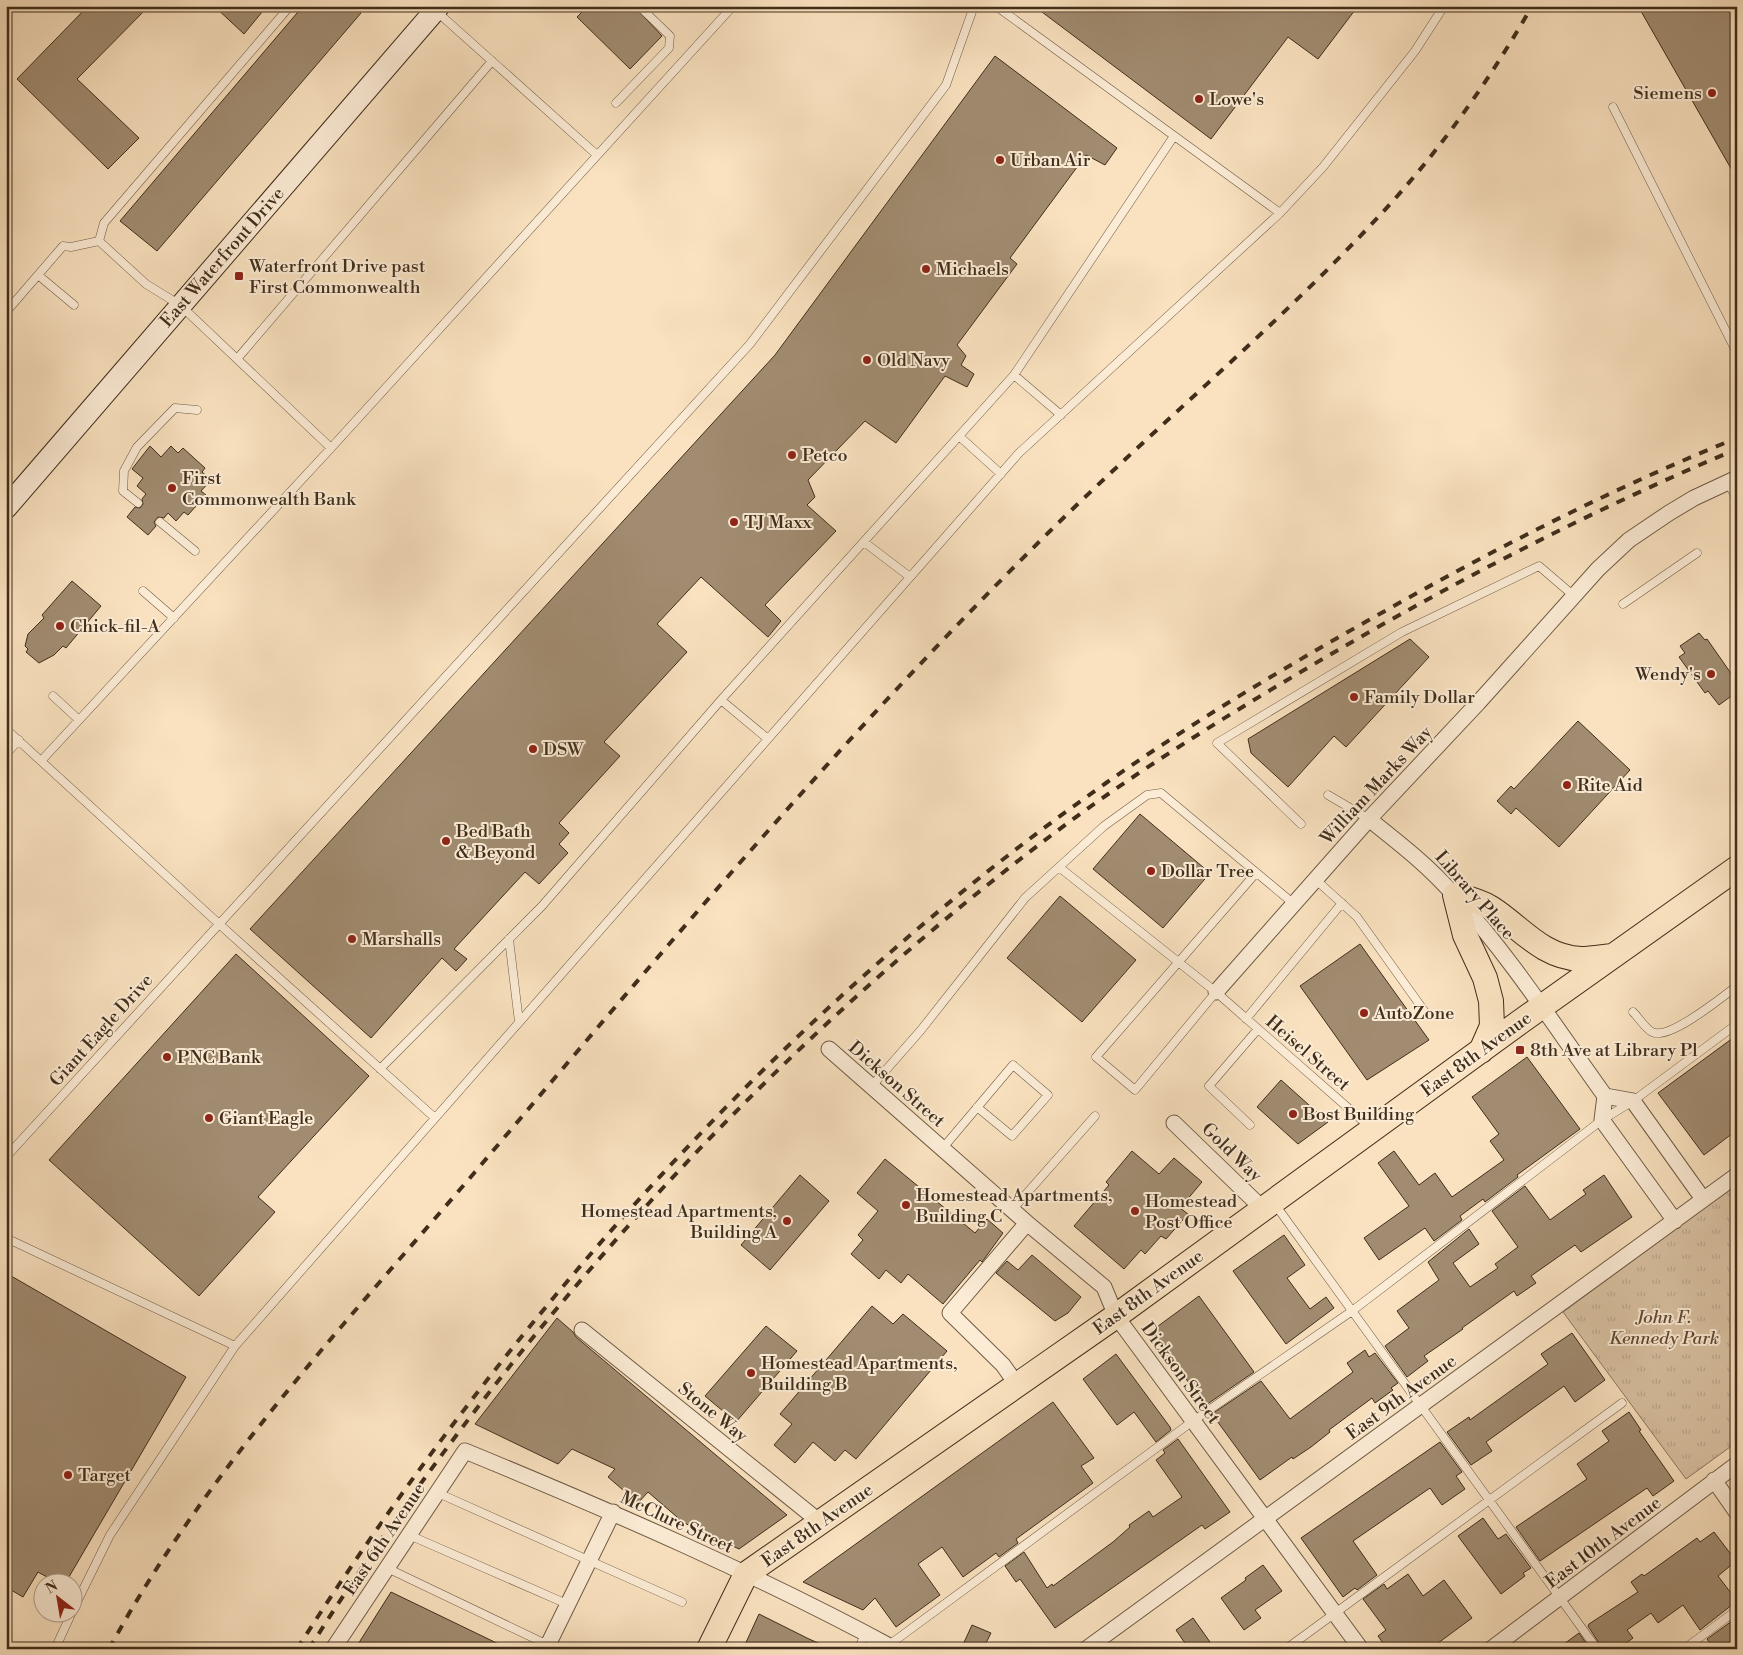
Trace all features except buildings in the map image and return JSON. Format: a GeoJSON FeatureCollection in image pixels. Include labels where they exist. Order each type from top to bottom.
{"type":"FeatureCollection","features":[{"type":"Feature","properties":{"kind":"main road","name":"East 8th Avenue"},"geometry":{"type":"LineString","coordinates":[[709,1649],[746,1574],[1116,1316],[1541,1007],[1737,868]]}},
{"type":"Feature","properties":{"kind":"main road"},"geometry":{"type":"LineString","coordinates":[[1454,895],[1480,902],[1493,909],[1528,938],[1549,951],[1580,959],[1613,956]]}},
{"type":"Feature","properties":{"kind":"main road"},"geometry":{"type":"LineString","coordinates":[[1454,895],[1465,935],[1485,978],[1491,1001],[1492,1026],[1481,1051]]}},
{"type":"Feature","properties":{"kind":"street","name":"East Waterfront Drive"},"geometry":{"type":"LineString","coordinates":[[6,508],[435,8]]}},
{"type":"Feature","properties":{"kind":"street","name":"William Marks Way"},"geometry":{"type":"LineString","coordinates":[[1216,992],[1369,819],[1478,703],[1574,596],[1629,540],[1694,498],[1732,480]]}},
{"type":"Feature","properties":{"kind":"street","name":"Library Place"},"geometry":{"type":"LineString","coordinates":[[1369,819],[1423,863],[1454,895],[1495,944],[1605,1096]]}},
{"type":"Feature","properties":{"kind":"street","name":"Dickson Street"},"geometry":{"type":"LineString","coordinates":[[829,1049],[1026,1223],[1104,1287],[1116,1316],[1361,1649]]}},
{"type":"Feature","properties":{"kind":"street"},"geometry":{"type":"LineString","coordinates":[[1675,1220],[1602,1120],[1605,1096],[1633,1101],[1703,1199]]}},
{"type":"Feature","properties":{"kind":"street","name":"Gold Way"},"geometry":{"type":"LineString","coordinates":[[1174,1123],[1268,1205]]}},
{"type":"Feature","properties":{"kind":"street","name":"East 9th Avenue"},"geometry":{"type":"LineString","coordinates":[[1086,1649],[1737,1174]]}},
{"type":"Feature","properties":{"kind":"street"},"geometry":{"type":"LineString","coordinates":[[1017,1385],[1004,1365],[950,1313],[1026,1223]]}},
{"type":"Feature","properties":{"kind":"street","name":"Stone Way"},"geometry":{"type":"LineString","coordinates":[[582,1330],[820,1522]]}},
{"type":"Feature","properties":{"kind":"street","name":"McClure Street"},"geometry":{"type":"LineString","coordinates":[[465,1451],[613,1512],[746,1574],[892,1647]]}},
{"type":"Feature","properties":{"kind":"street","name":"East 6th Avenue"},"geometry":{"type":"LineString","coordinates":[[333,1649],[465,1451]]}},
{"type":"Feature","properties":{"kind":"street","name":"East 10th Avenue"},"geometry":{"type":"LineString","coordinates":[[1491,1649],[1560,1599],[1737,1464]]}},
{"type":"Feature","properties":{"kind":"street"},"geometry":{"type":"LineString","coordinates":[[1714,1480],[1737,1513]]}},
{"type":"Feature","properties":{"kind":"street"},"geometry":{"type":"LineString","coordinates":[[547,1647],[613,1512]]}},
{"type":"Feature","properties":{"kind":"lane"},"geometry":{"type":"LineString","coordinates":[[99,241],[104,223],[290,6]]}},
{"type":"Feature","properties":{"kind":"lane"},"geometry":{"type":"LineString","coordinates":[[616,103],[670,48],[670,36],[639,6]]}},
{"type":"Feature","properties":{"kind":"lane"},"geometry":{"type":"LineString","coordinates":[[41,761],[331,448],[733,6]]}},
{"type":"Feature","properties":{"kind":"lane","name":"Giant Eagle Drive"},"geometry":{"type":"LineString","coordinates":[[6,1156],[750,344],[946,84],[974,6]]}},
{"type":"Feature","properties":{"kind":"lane"},"geometry":{"type":"LineString","coordinates":[[82,1591],[110,1534],[235,1346],[1018,453],[1280,213],[1323,168],[1415,51],[1444,6]]}},
{"type":"Feature","properties":{"kind":"lane"},"geometry":{"type":"LineString","coordinates":[[1000,7],[1280,213]]}},
{"type":"Feature","properties":{"kind":"lane"},"geometry":{"type":"LineString","coordinates":[[435,8],[597,155]]}},
{"type":"Feature","properties":{"kind":"lane"},"geometry":{"type":"LineString","coordinates":[[237,358],[492,61]]}},
{"type":"Feature","properties":{"kind":"lane"},"geometry":{"type":"LineString","coordinates":[[1613,107],[1737,353]]}},
{"type":"Feature","properties":{"kind":"lane"},"geometry":{"type":"LineString","coordinates":[[380,1069],[542,906],[721,700],[1014,375],[1174,136]]}},
{"type":"Feature","properties":{"kind":"lane"},"geometry":{"type":"LineString","coordinates":[[6,312],[63,246],[71,247],[99,241]]}},
{"type":"Feature","properties":{"kind":"lane"},"geometry":{"type":"LineString","coordinates":[[99,241],[146,284],[180,305],[331,448]]}},
{"type":"Feature","properties":{"kind":"lane"},"geometry":{"type":"LineString","coordinates":[[38,274],[74,305]]}},
{"type":"Feature","properties":{"kind":"lane"},"geometry":{"type":"LineString","coordinates":[[1014,375],[1061,415]]}},
{"type":"Feature","properties":{"kind":"lane"},"geometry":{"type":"LineString","coordinates":[[138,503],[124,491],[124,471],[137,448],[175,408],[197,410]]}},
{"type":"Feature","properties":{"kind":"lane"},"geometry":{"type":"LineString","coordinates":[[959,436],[1001,474]]}},
{"type":"Feature","properties":{"kind":"lane"},"geometry":{"type":"LineString","coordinates":[[1732,480],[1737,500]]}},
{"type":"Feature","properties":{"kind":"lane"},"geometry":{"type":"LineString","coordinates":[[160,522],[195,551]]}},
{"type":"Feature","properties":{"kind":"lane"},"geometry":{"type":"LineString","coordinates":[[864,542],[910,578]]}},
{"type":"Feature","properties":{"kind":"lane"},"geometry":{"type":"LineString","coordinates":[[1623,604],[1697,553]]}},
{"type":"Feature","properties":{"kind":"lane"},"geometry":{"type":"LineString","coordinates":[[1300,824],[1217,743],[1402,632],[1539,566],[1574,596]]}},
{"type":"Feature","properties":{"kind":"lane"},"geometry":{"type":"LineString","coordinates":[[143,591],[174,618]]}},
{"type":"Feature","properties":{"kind":"lane"},"geometry":{"type":"LineString","coordinates":[[53,696],[79,720]]}},
{"type":"Feature","properties":{"kind":"lane"},"geometry":{"type":"LineString","coordinates":[[721,700],[768,739]]}},
{"type":"Feature","properties":{"kind":"lane"},"geometry":{"type":"LineString","coordinates":[[6,729],[218,924],[435,1118]]}},
{"type":"Feature","properties":{"kind":"lane"},"geometry":{"type":"LineString","coordinates":[[6,754],[19,740]]}},
{"type":"Feature","properties":{"kind":"lane"},"geometry":{"type":"LineString","coordinates":[[871,1087],[920,1030],[1025,898],[1104,826],[1147,795],[1160,793],[1294,904]]}},
{"type":"Feature","properties":{"kind":"lane"},"geometry":{"type":"LineString","coordinates":[[1328,795],[1369,819]]}},
{"type":"Feature","properties":{"kind":"lane","name":"Heisel Street"},"geometry":{"type":"LineString","coordinates":[[1059,867],[1216,992],[1373,1129]]}},
{"type":"Feature","properties":{"kind":"lane"},"geometry":{"type":"LineString","coordinates":[[1216,992],[1135,1090],[1096,1056],[1177,961],[1256,873]]}},
{"type":"Feature","properties":{"kind":"lane"},"geometry":{"type":"LineString","coordinates":[[1315,879],[1357,917],[1424,1012]]}},
{"type":"Feature","properties":{"kind":"lane"},"geometry":{"type":"LineString","coordinates":[[1246,1019],[1342,903]]}},
{"type":"Feature","properties":{"kind":"lane"},"geometry":{"type":"LineString","coordinates":[[509,940],[519,1022]]}},
{"type":"Feature","properties":{"kind":"lane"},"geometry":{"type":"LineString","coordinates":[[1633,1012],[1652,1032],[1663,1034],[1678,1027],[1737,986]]}},
{"type":"Feature","properties":{"kind":"lane"},"geometry":{"type":"LineString","coordinates":[[892,1647],[1193,1421],[1352,1311],[1602,1120],[1633,1101],[1737,1024]]}},
{"type":"Feature","properties":{"kind":"lane"},"geometry":{"type":"LineString","coordinates":[[1250,1125],[1209,1086],[1258,1029]]}},
{"type":"Feature","properties":{"kind":"lane"},"geometry":{"type":"LineString","coordinates":[[942,1149],[977,1107],[1013,1065],[1048,1095],[1012,1136],[977,1107]]}},
{"type":"Feature","properties":{"kind":"lane"},"geometry":{"type":"LineString","coordinates":[[1012,1210],[1095,1116]]}},
{"type":"Feature","properties":{"kind":"lane"},"geometry":{"type":"LineString","coordinates":[[1268,1205],[1352,1311],[1597,1649]]}},
{"type":"Feature","properties":{"kind":"lane"},"geometry":{"type":"LineString","coordinates":[[6,1238],[235,1346]]}},
{"type":"Feature","properties":{"kind":"lane"},"geometry":{"type":"LineString","coordinates":[[1286,1649],[1622,1403]]}},
{"type":"Feature","properties":{"kind":"lane"},"geometry":{"type":"LineString","coordinates":[[438,1493],[682,1602]]}},
{"type":"Feature","properties":{"kind":"lane"},"geometry":{"type":"LineString","coordinates":[[409,1535],[567,1604]]}},
{"type":"Feature","properties":{"kind":"lane"},"geometry":{"type":"LineString","coordinates":[[387,1568],[547,1647]]}},
{"type":"Feature","properties":{"kind":"lane"},"geometry":{"type":"LineString","coordinates":[[1684,1649],[1737,1610]]}},
{"type":"Feature","properties":{"kind":"lane"},"geometry":{"type":"LineString","coordinates":[[54,1649],[67,1622]]}},
{"type":"Feature","properties":{"kind":"lane"},"geometry":{"type":"LineString","coordinates":[[858,1649],[866,1634]]}},
{"type":"Feature","properties":{"kind":"green space","name":"John F. Kennedy Park"},"geometry":{"type":"Polygon","coordinates":[[[1737,1184],[1737,1442],[1686,1479],[1563,1312],[1737,1184]]]}},
{"type":"Feature","properties":{"kind":"railway"},"geometry":{"type":"LineString","coordinates":[[109,1649],[147,1584],[188,1521],[279,1401],[683,928],[824,768],[970,612],[1088,494],[1265,330],[1351,246],[1392,202],[1431,156],[1467,108],[1501,58],[1532,6]]}},
{"type":"Feature","properties":{"kind":"railway"},"geometry":{"type":"LineString","coordinates":[[297,1649],[379,1526],[467,1406],[561,1289],[659,1177],[764,1069],[873,968],[987,872],[1140,759],[1246,692],[1319,649],[1519,538],[1605,496],[1737,438]]}},
{"type":"Feature","properties":{"kind":"railway"},"geometry":{"type":"LineString","coordinates":[[309,1649],[387,1531],[472,1415],[561,1303],[656,1196],[755,1092],[860,994],[968,901],[1107,795],[1190,739],[1304,670],[1410,609],[1517,552],[1626,498],[1737,449]]}},
{"type":"Feature","properties":{"kind":"place","name":"Siemens"},"geometry":{"type":"Point","coordinates":[1712,93]}},
{"type":"Feature","properties":{"kind":"place","name":"Lowe's"},"geometry":{"type":"Point","coordinates":[1199,99]}},
{"type":"Feature","properties":{"kind":"place","name":"Urban Air"},"geometry":{"type":"Point","coordinates":[1000,160]}},
{"type":"Feature","properties":{"kind":"place","name":"Michaels"},"geometry":{"type":"Point","coordinates":[926,269]}},
{"type":"Feature","properties":{"kind":"place","name":"Waterfront Drive past First Commonwealth"},"geometry":{"type":"Point","coordinates":[239,276]}},
{"type":"Feature","properties":{"kind":"place","name":"Old Navy"},"geometry":{"type":"Point","coordinates":[867,360]}},
{"type":"Feature","properties":{"kind":"place","name":"Petco"},"geometry":{"type":"Point","coordinates":[792,455]}},
{"type":"Feature","properties":{"kind":"place","name":"First Commonwealth Bank"},"geometry":{"type":"Point","coordinates":[172,488]}},
{"type":"Feature","properties":{"kind":"place","name":"TJ Maxx"},"geometry":{"type":"Point","coordinates":[734,522]}},
{"type":"Feature","properties":{"kind":"place","name":"Chick-fil-A"},"geometry":{"type":"Point","coordinates":[60,626]}},
{"type":"Feature","properties":{"kind":"place","name":"Wendy's"},"geometry":{"type":"Point","coordinates":[1711,674]}},
{"type":"Feature","properties":{"kind":"place","name":"Family Dollar"},"geometry":{"type":"Point","coordinates":[1354,697]}},
{"type":"Feature","properties":{"kind":"place","name":"DSW"},"geometry":{"type":"Point","coordinates":[533,749]}},
{"type":"Feature","properties":{"kind":"place","name":"Rite Aid"},"geometry":{"type":"Point","coordinates":[1567,785]}},
{"type":"Feature","properties":{"kind":"place","name":"Bed Bath & Beyond"},"geometry":{"type":"Point","coordinates":[446,841]}},
{"type":"Feature","properties":{"kind":"place","name":"Dollar Tree"},"geometry":{"type":"Point","coordinates":[1151,871]}},
{"type":"Feature","properties":{"kind":"place","name":"Marshalls"},"geometry":{"type":"Point","coordinates":[352,939]}},
{"type":"Feature","properties":{"kind":"place","name":"AutoZone"},"geometry":{"type":"Point","coordinates":[1364,1013]}},
{"type":"Feature","properties":{"kind":"place","name":"8th Ave at Library Pl"},"geometry":{"type":"Point","coordinates":[1520,1050]}},
{"type":"Feature","properties":{"kind":"place","name":"PNC Bank"},"geometry":{"type":"Point","coordinates":[167,1057]}},
{"type":"Feature","properties":{"kind":"place","name":"Bost Building"},"geometry":{"type":"Point","coordinates":[1293,1114]}},
{"type":"Feature","properties":{"kind":"place","name":"Giant Eagle"},"geometry":{"type":"Point","coordinates":[209,1118]}},
{"type":"Feature","properties":{"kind":"place","name":"Homestead Apartments, Building C"},"geometry":{"type":"Point","coordinates":[906,1205]}},
{"type":"Feature","properties":{"kind":"place","name":"Homestead Post Office"},"geometry":{"type":"Point","coordinates":[1135,1211]}},
{"type":"Feature","properties":{"kind":"place","name":"Homestead Apartments, Building A"},"geometry":{"type":"Point","coordinates":[787,1221]}},
{"type":"Feature","properties":{"kind":"place","name":"Homestead Apartments, Building B"},"geometry":{"type":"Point","coordinates":[751,1373]}},
{"type":"Feature","properties":{"kind":"place","name":"Target"},"geometry":{"type":"Point","coordinates":[68,1475]}}]}
